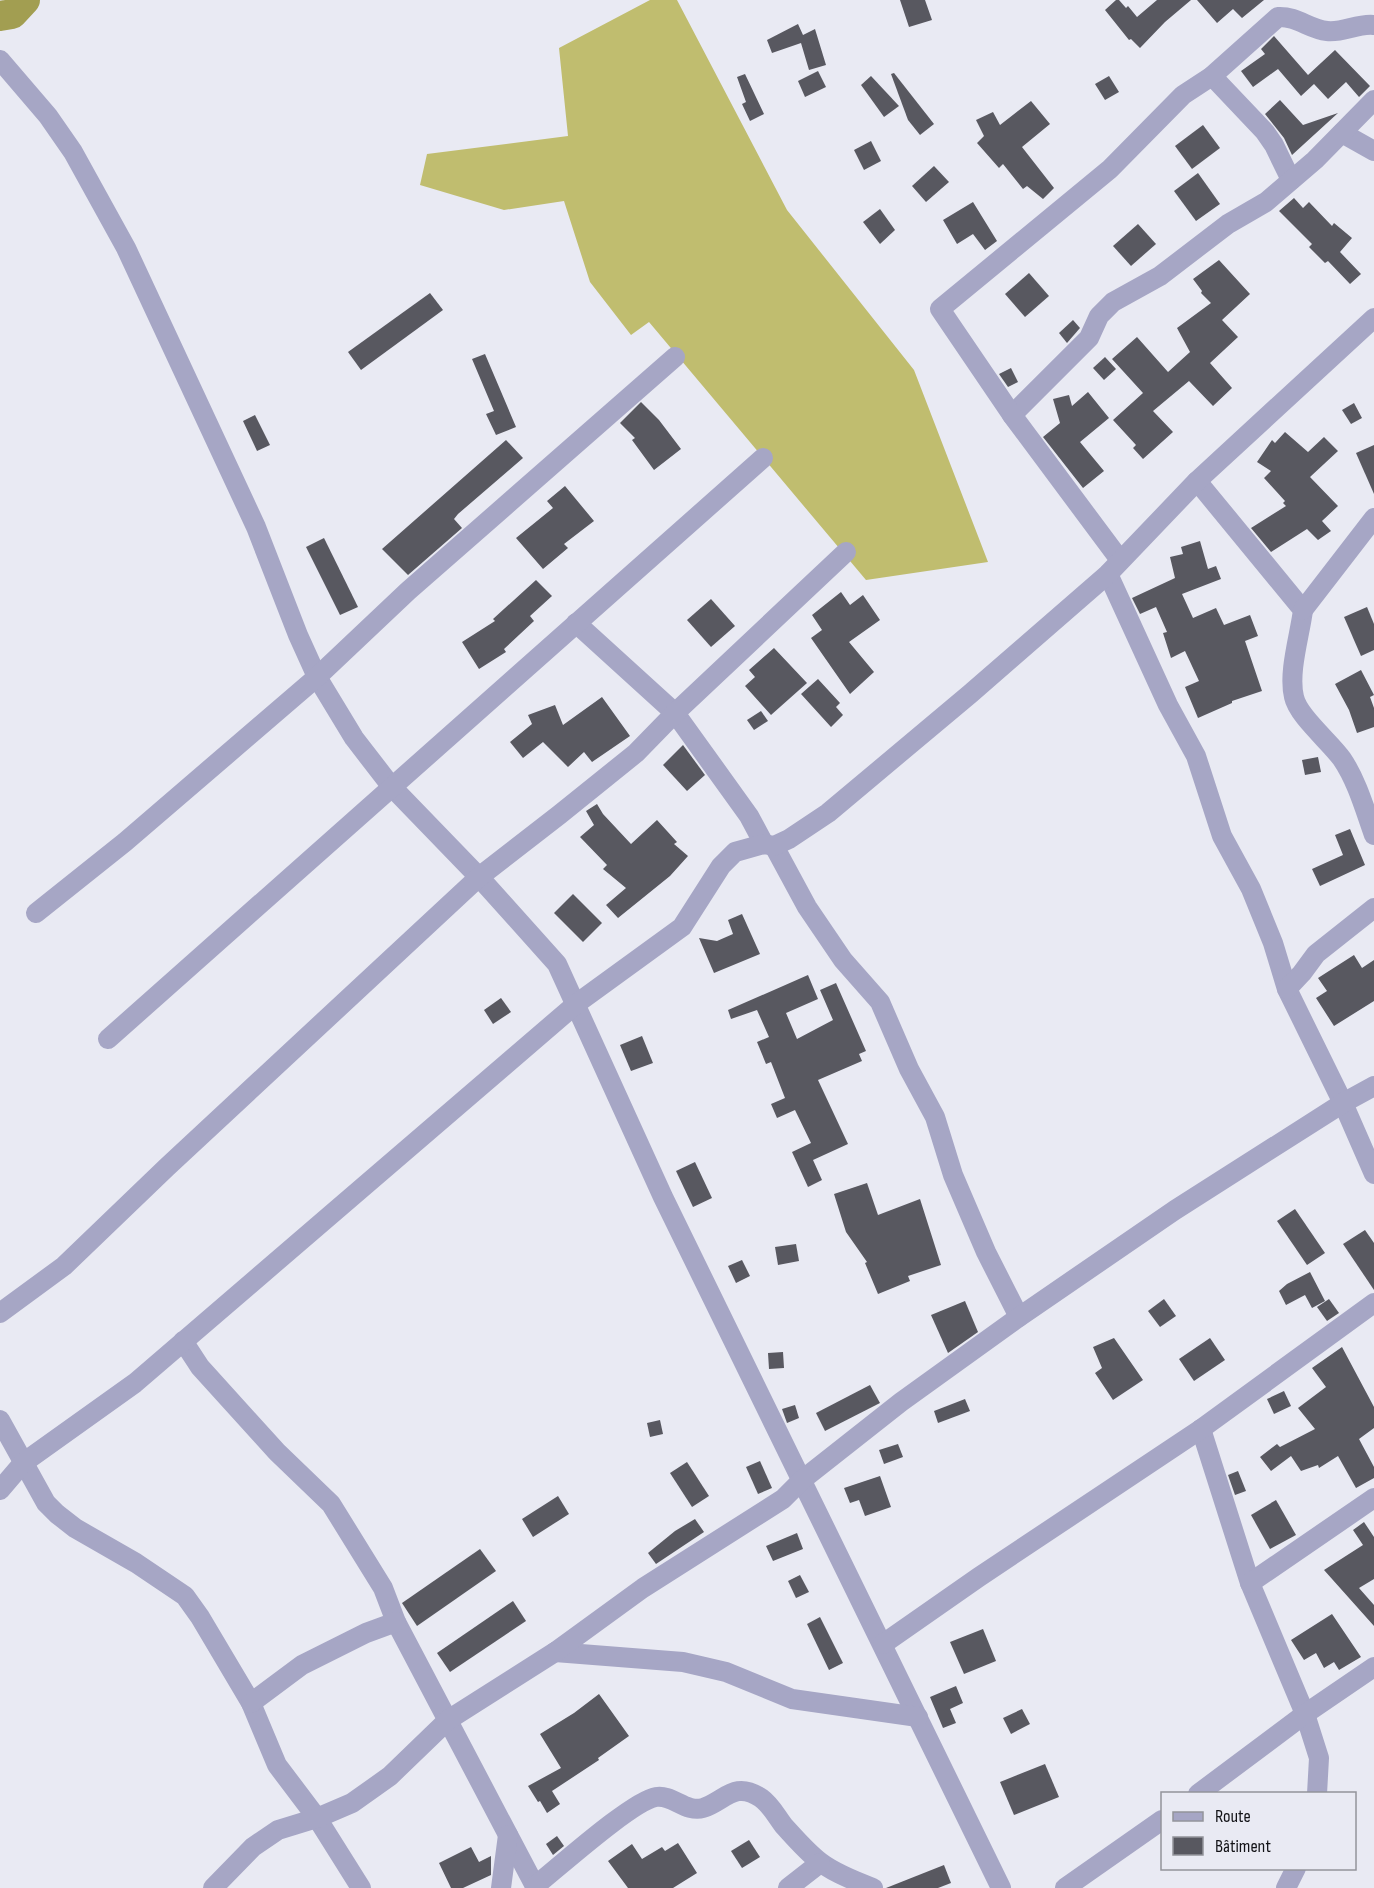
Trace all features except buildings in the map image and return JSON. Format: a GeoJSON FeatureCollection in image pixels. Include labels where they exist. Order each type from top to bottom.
{"type":"FeatureCollection","features":[{"type":"Feature","properties":{"kind":"street"},"geometry":{"type":"LineString","coordinates":[[1374,25],[1361,25],[1329,32],[1314,28],[1294,18],[1278,17],[1212,76],[1184,95],[1110,169],[940,309],[1114,567],[1168,705],[1196,756],[1222,836],[1251,889],[1273,943],[1287,989],[1343,1102],[1374,1174]]}},
{"type":"Feature","properties":{"kind":"street"},"geometry":{"type":"LineString","coordinates":[[0,60],[48,116],[73,152],[126,248],[256,527],[317,678],[354,738],[392,786],[479,877],[557,964],[654,1178],[1001,1888]]}},
{"type":"Feature","properties":{"kind":"street"},"geometry":{"type":"LineString","coordinates":[[1212,76],[1265,132],[1291,180]]}},
{"type":"Feature","properties":{"kind":"street"},"geometry":{"type":"LineString","coordinates":[[1012,416],[1089,338],[1099,316],[1113,302],[1160,276],[1209,237],[1266,202],[1342,133],[1374,100]]}},
{"type":"Feature","properties":{"kind":"street"},"geometry":{"type":"LineString","coordinates":[[1342,133],[1374,151]]}},
{"type":"Feature","properties":{"kind":"street"},"geometry":{"type":"LineString","coordinates":[[0,1490],[23,1463],[135,1383],[576,1004],[682,927],[721,866],[735,852],[789,839],[828,813],[970,694],[1114,567],[1197,481],[1374,318]]}},
{"type":"Feature","properties":{"kind":"street"},"geometry":{"type":"LineString","coordinates":[[36,913],[126,843],[317,678],[408,591],[675,357]]}},
{"type":"Feature","properties":{"kind":"street"},"geometry":{"type":"LineString","coordinates":[[108,1038],[763,458]]}},
{"type":"Feature","properties":{"kind":"street"},"geometry":{"type":"LineString","coordinates":[[1197,481],[1303,610]]}},
{"type":"Feature","properties":{"kind":"street"},"geometry":{"type":"LineString","coordinates":[[1374,520],[1303,610],[1294,660],[1294,698],[1308,720],[1342,759],[1360,795],[1374,835]]}},
{"type":"Feature","properties":{"kind":"street"},"geometry":{"type":"LineString","coordinates":[[0,1313],[64,1266],[479,877],[636,753],[675,713],[846,552]]}},
{"type":"Feature","properties":{"kind":"street"},"geometry":{"type":"LineString","coordinates":[[576,623],[675,713],[769,845],[843,960],[880,1002],[909,1069],[935,1117],[953,1175],[986,1252],[1019,1317]]}},
{"type":"Feature","properties":{"kind":"street"},"geometry":{"type":"LineString","coordinates":[[1287,989],[1316,954],[1374,908]]}},
{"type":"Feature","properties":{"kind":"street"},"geometry":{"type":"LineString","coordinates":[[213,1888],[253,1847],[278,1830],[317,1818],[352,1803],[390,1776],[448,1720],[555,1652],[643,1588],[783,1499],[802,1480],[901,1402],[1019,1317],[1175,1210],[1343,1102],[1374,1086]]}},
{"type":"Feature","properties":{"kind":"street"},"geometry":{"type":"LineString","coordinates":[[883,1644],[1201,1429],[1374,1303]]}},
{"type":"Feature","properties":{"kind":"street"},"geometry":{"type":"LineString","coordinates":[[183,1341],[200,1367],[277,1452],[331,1504],[383,1588],[396,1622],[536,1887],[629,1811],[652,1798],[662,1796],[682,1806],[697,1809],[705,1808],[734,1792],[754,1794],[764,1800],[785,1827],[820,1863],[873,1888]]}},
{"type":"Feature","properties":{"kind":"street"},"geometry":{"type":"LineString","coordinates":[[0,1420],[46,1503],[57,1514],[75,1528],[136,1563],[185,1596],[251,1703],[277,1765],[317,1818],[361,1888]]}},
{"type":"Feature","properties":{"kind":"street"},"geometry":{"type":"LineString","coordinates":[[1201,1429],[1250,1583],[1305,1714],[1319,1758],[1317,1792]]}},
{"type":"Feature","properties":{"kind":"street"},"geometry":{"type":"LineString","coordinates":[[1250,1583],[1374,1498]]}},
{"type":"Feature","properties":{"kind":"street"},"geometry":{"type":"LineString","coordinates":[[251,1703],[302,1665],[366,1633],[396,1622]]}},
{"type":"Feature","properties":{"kind":"street"},"geometry":{"type":"LineString","coordinates":[[555,1652],[682,1662],[726,1672],[792,1699],[918,1717]]}},
{"type":"Feature","properties":{"kind":"street"},"geometry":{"type":"LineString","coordinates":[[1201,1792],[1305,1714],[1374,1667]]}},
{"type":"Feature","properties":{"kind":"street"},"geometry":{"type":"LineString","coordinates":[[1065,1888],[1161,1821]]}},
{"type":"Feature","properties":{"kind":"street"},"geometry":{"type":"LineString","coordinates":[[501,1888],[508,1835]]}},
{"type":"Feature","properties":{"kind":"street"},"geometry":{"type":"LineString","coordinates":[[788,1888],[820,1863]]}},
{"type":"Feature","properties":{"kind":"street"},"geometry":{"type":"LineString","coordinates":[[1286,1888],[1295,1870]]}},
{"type":"Feature","properties":{"kind":"shaded area"},"geometry":{"type":"Polygon","coordinates":[[[650,0],[677,0],[787,210],[914,370],[988,562],[866,580],[649,322],[631,335],[590,282],[564,201],[504,210],[420,185],[427,154],[568,136],[559,48],[650,0]]]}},
{"type":"Feature","properties":{"kind":"waterway"},"geometry":{"type":"LineString","coordinates":[[0,16],[12,14],[25,0]]}}]}
